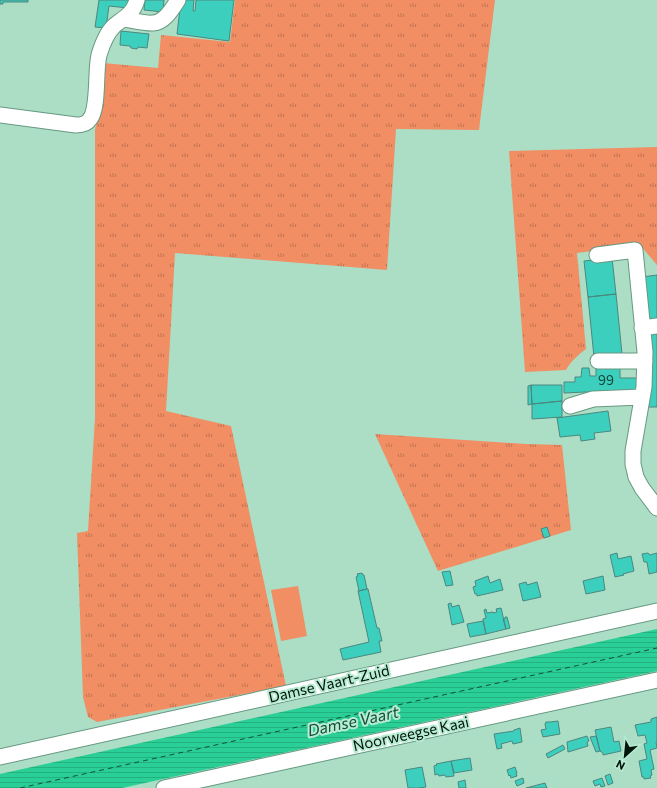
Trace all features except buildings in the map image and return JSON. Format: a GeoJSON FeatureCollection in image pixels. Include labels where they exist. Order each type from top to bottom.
{"type":"FeatureCollection","features":[{"type":"Feature","properties":{"kind":"street"},"geometry":{"type":"LineString","coordinates":[[0,115],[76,125],[84,124],[90,121],[95,106],[97,67],[102,46],[115,25],[131,13],[137,0]]}},
{"type":"Feature","properties":{"kind":"street"},"geometry":{"type":"LineString","coordinates":[[124,19],[153,23],[160,21],[167,16],[178,0]]}},
{"type":"Feature","properties":{"kind":"street"},"geometry":{"type":"LineString","coordinates":[[597,255],[635,250],[650,327],[642,397],[633,451],[633,464],[636,477],[642,488],[657,508]]}},
{"type":"Feature","properties":{"kind":"street"},"geometry":{"type":"LineString","coordinates":[[598,361],[645,361]]}},
{"type":"Feature","properties":{"kind":"street"},"geometry":{"type":"LineString","coordinates":[[570,406],[593,398],[642,397]]}},
{"type":"Feature","properties":{"kind":"street","name":"Damse Vaart-Zuid"},"geometry":{"type":"LineString","coordinates":[[0,757],[657,611]]}},
{"type":"Feature","properties":{"kind":"street","name":"Noorweegse Kaai"},"geometry":{"type":"LineString","coordinates":[[164,788],[657,680]]}},
{"type":"Feature","properties":{"kind":"green space"},"geometry":{"type":"Polygon","coordinates":[[[235,0],[495,0],[479,130],[396,129],[387,270],[175,253],[166,411],[231,426],[286,686],[97,722],[88,717],[83,697],[77,533],[88,531],[95,418],[95,130],[103,63],[158,68],[161,35],[230,42],[235,0]]]}},
{"type":"Feature","properties":{"kind":"green space"},"geometry":{"type":"Polygon","coordinates":[[[657,147],[657,265],[640,245],[577,253],[586,349],[575,358],[566,370],[525,372],[509,151],[657,147]]]}},
{"type":"Feature","properties":{"kind":"green space"},"geometry":{"type":"Polygon","coordinates":[[[375,434],[562,445],[571,530],[438,571],[375,434]]]}},
{"type":"Feature","properties":{"kind":"green space"},"geometry":{"type":"Polygon","coordinates":[[[298,586],[307,636],[281,641],[271,590],[298,586]]]}},
{"type":"Feature","properties":{"kind":"water","name":"Damse Vaart"},"geometry":{"type":"Polygon","coordinates":[[[657,629],[657,671],[122,788],[0,788],[0,774],[657,629]]]}},
{"type":"Feature","properties":{"kind":"ferry route"},"geometry":{"type":"LineString","coordinates":[[20,788],[657,648]]}}]}
